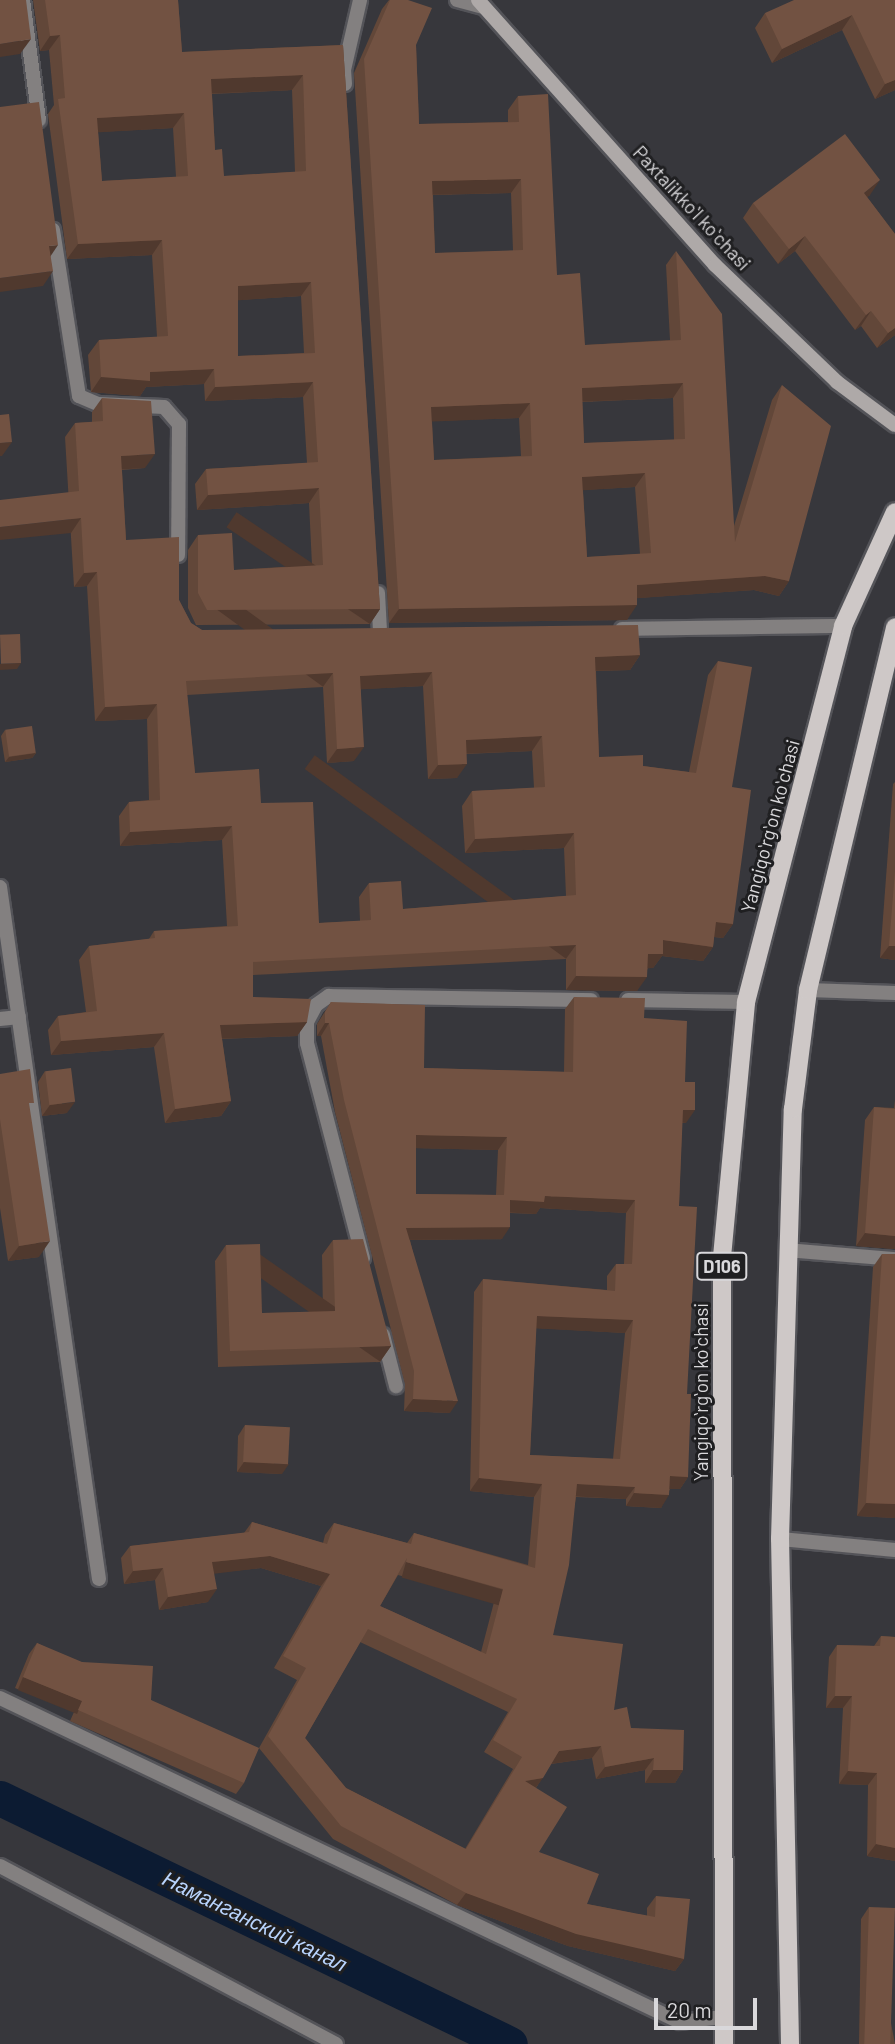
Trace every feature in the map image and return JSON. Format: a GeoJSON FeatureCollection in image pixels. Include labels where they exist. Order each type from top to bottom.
{"type":"FeatureCollection","features":[{"type":"Feature","properties":{"kind":"main road","name":"Yangiqoʻrgʻon koʻchasi"},"geometry":{"type":"LineString","coordinates":[[724,2044],[722,1257],[746,1002],[843,626],[895,512]]}},
{"type":"Feature","properties":{"kind":"main road"},"geometry":{"type":"LineString","coordinates":[[790,2044],[780,1539],[793,1109],[808,990],[895,627]]}},
{"type":"Feature","properties":{"kind":"street"},"geometry":{"type":"LineString","coordinates":[[23,0],[42,141]]}},
{"type":"Feature","properties":{"kind":"street"},"geometry":{"type":"LineString","coordinates":[[346,97],[344,69],[360,0]]}},
{"type":"Feature","properties":{"kind":"street"},"geometry":{"type":"LineString","coordinates":[[457,0],[481,3]]}},
{"type":"Feature","properties":{"kind":"street","name":"Paxtalikkoʻl koʻchasi"},"geometry":{"type":"LineString","coordinates":[[481,3],[715,265],[836,382],[895,425]]}},
{"type":"Feature","properties":{"kind":"street"},"geometry":{"type":"LineString","coordinates":[[51,219],[79,396],[98,404],[164,407],[179,424],[178,570]]}},
{"type":"Feature","properties":{"kind":"street"},"geometry":{"type":"LineString","coordinates":[[377,578],[380,632]]}},
{"type":"Feature","properties":{"kind":"street"},"geometry":{"type":"LineString","coordinates":[[612,629],[843,626]]}},
{"type":"Feature","properties":{"kind":"street"},"geometry":{"type":"LineString","coordinates":[[0,887],[99,1579]]}},
{"type":"Feature","properties":{"kind":"street"},"geometry":{"type":"LineString","coordinates":[[808,990],[895,992]]}},
{"type":"Feature","properties":{"kind":"street"},"geometry":{"type":"LineString","coordinates":[[369,1280],[307,1043],[307,1022],[316,1005],[329,996],[746,1002]]}},
{"type":"Feature","properties":{"kind":"street"},"geometry":{"type":"LineString","coordinates":[[0,1019],[19,1017]]}},
{"type":"Feature","properties":{"kind":"street"},"geometry":{"type":"LineString","coordinates":[[787,1250],[895,1259]]}},
{"type":"Feature","properties":{"kind":"street"},"geometry":{"type":"LineString","coordinates":[[379,1320],[396,1386]]}},
{"type":"Feature","properties":{"kind":"street"},"geometry":{"type":"LineString","coordinates":[[780,1539],[895,1550]]}},
{"type":"Feature","properties":{"kind":"street"},"geometry":{"type":"LineString","coordinates":[[0,1698],[680,2022],[722,2017]]}},
{"type":"Feature","properties":{"kind":"street"},"geometry":{"type":"LineString","coordinates":[[0,1866],[336,2044]]}},
{"type":"Feature","properties":{"kind":"building"},"geometry":{"type":"Polygon","coordinates":[[[0,0],[26,0],[31,39],[0,44],[0,0]]]}},
{"type":"Feature","properties":{"kind":"building"},"geometry":{"type":"Polygon","coordinates":[[[45,0],[178,0],[182,52],[343,45],[380,609],[207,610],[198,593],[198,535],[232,533],[234,570],[323,565],[319,488],[208,495],[206,469],[318,462],[313,382],[215,387],[214,369],[150,372],[150,381],[101,377],[99,340],[168,336],[162,240],[78,244],[58,99],[65,98],[60,35],[50,36],[45,0]],[[303,75],[211,79],[215,150],[222,149],[224,176],[306,171],[303,75]],[[184,113],[97,118],[102,181],[188,176],[184,113]],[[311,282],[238,286],[238,356],[315,353],[311,282]]]}},
{"type":"Feature","properties":{"kind":"building"},"geometry":{"type":"Polygon","coordinates":[[[390,0],[408,0],[432,8],[416,45],[419,124],[519,122],[518,96],[548,94],[557,275],[580,273],[585,345],[681,340],[676,251],[722,314],[735,542],[782,385],[831,426],[789,581],[765,576],[637,585],[637,605],[399,609],[364,59],[390,0]],[[521,179],[432,181],[435,253],[523,250],[521,179]],[[683,383],[582,388],[584,443],[685,439],[683,383]],[[530,403],[431,407],[434,460],[532,456],[530,403]],[[645,473],[582,477],[587,557],[651,553],[645,473]]]}},
{"type":"Feature","properties":{"kind":"building"},"geometry":{"type":"Polygon","coordinates":[[[794,0],[895,0],[895,80],[885,84],[852,15],[782,49],[765,13],[794,0]]]}},
{"type":"Feature","properties":{"kind":"building"},"geometry":{"type":"Polygon","coordinates":[[[39,102],[58,245],[49,246],[53,271],[0,278],[0,107],[39,102]]]}},
{"type":"Feature","properties":{"kind":"building"},"geometry":{"type":"Polygon","coordinates":[[[845,134],[880,180],[864,193],[895,234],[895,328],[888,333],[871,311],[866,315],[805,236],[789,249],[753,203],[845,134]]]}},
{"type":"Feature","properties":{"kind":"building"},"geometry":{"type":"Polygon","coordinates":[[[102,398],[151,401],[155,454],[121,456],[126,540],[179,537],[179,600],[191,623],[202,630],[638,625],[640,655],[595,657],[599,757],[643,755],[643,766],[696,773],[718,661],[752,667],[732,787],[751,790],[733,924],[716,922],[713,947],[663,940],[663,954],[648,954],[647,977],[576,976],[576,945],[253,962],[253,997],[311,999],[307,1022],[220,1025],[231,1101],[175,1109],[164,1033],[61,1041],[58,1016],[97,1011],[89,946],[155,938],[154,931],[238,926],[232,826],[130,832],[129,802],[160,800],[157,704],[105,707],[97,572],[84,573],[81,518],[0,527],[0,500],[79,491],[75,423],[103,421],[102,398]],[[432,672],[360,676],[364,747],[337,749],[333,673],[186,681],[195,773],[259,769],[261,803],[313,802],[319,923],[371,920],[369,883],[401,881],[403,909],[576,895],[574,833],[475,839],[472,791],[545,787],[542,736],[466,740],[467,764],[438,765],[432,672]]]}},
{"type":"Feature","properties":{"kind":"building"},"geometry":{"type":"Polygon","coordinates":[[[9,414],[12,442],[0,443],[0,415],[9,414]]]}},
{"type":"Feature","properties":{"kind":"building"},"geometry":{"type":"Polygon","coordinates":[[[20,634],[21,663],[1,664],[0,635],[20,634]]]}},
{"type":"Feature","properties":{"kind":"building"},"geometry":{"type":"Polygon","coordinates":[[[32,726],[36,753],[9,756],[5,730],[32,726]]]}},
{"type":"Feature","properties":{"kind":"building"},"geometry":{"type":"Polygon","coordinates":[[[895,871],[895,946],[889,946],[895,871]]]}},
{"type":"Feature","properties":{"kind":"building"},"geometry":{"type":"Polygon","coordinates":[[[574,997],[645,998],[644,1018],[687,1021],[685,1082],[695,1082],[695,1110],[683,1110],[679,1206],[697,1207],[687,1394],[691,1394],[688,1477],[670,1476],[669,1495],[634,1493],[635,1487],[577,1484],[569,1565],[553,1635],[623,1644],[614,1710],[627,1707],[631,1728],[684,1730],[683,1770],[653,1770],[654,1758],[605,1767],[601,1746],[559,1751],[543,1778],[525,1781],[567,1807],[539,1852],[599,1874],[587,1904],[655,1917],[656,1896],[690,1899],[684,1959],[576,1934],[466,1893],[341,1826],[268,1736],[306,1668],[283,1656],[330,1574],[270,1556],[212,1562],[217,1589],[168,1597],[163,1568],[133,1571],[130,1546],[249,1532],[252,1522],[327,1544],[334,1523],[411,1544],[414,1533],[535,1568],[542,1484],[479,1478],[483,1279],[615,1291],[616,1264],[632,1264],[635,1200],[545,1196],[544,1202],[510,1200],[510,1227],[406,1228],[458,1401],[413,1399],[414,1371],[344,1100],[329,1023],[325,1023],[325,1012],[331,1002],[425,1005],[424,1068],[573,1072],[574,997]],[[416,1135],[416,1194],[504,1195],[507,1137],[416,1135]],[[537,1316],[530,1455],[620,1459],[633,1320],[537,1316]],[[407,1558],[380,1606],[486,1654],[503,1589],[406,1562],[407,1558]],[[368,1629],[305,1738],[346,1788],[466,1849],[522,1757],[493,1740],[517,1699],[368,1629]]]}},
{"type":"Feature","properties":{"kind":"building"},"geometry":{"type":"Polygon","coordinates":[[[71,1068],[75,1102],[49,1105],[45,1071],[71,1068]]]}},
{"type":"Feature","properties":{"kind":"building"},"geometry":{"type":"Polygon","coordinates":[[[30,1069],[34,1103],[29,1103],[50,1241],[19,1246],[0,1119],[0,1074],[30,1069]]]}},
{"type":"Feature","properties":{"kind":"building"},"geometry":{"type":"Polygon","coordinates":[[[874,1107],[895,1109],[895,1236],[865,1233],[874,1107]]]}},
{"type":"Feature","properties":{"kind":"building"},"geometry":{"type":"Polygon","coordinates":[[[363,1239],[391,1346],[230,1351],[226,1245],[260,1244],[262,1313],[335,1311],[333,1240],[363,1239]]]}},
{"type":"Feature","properties":{"kind":"building"},"geometry":{"type":"Polygon","coordinates":[[[882,1254],[895,1254],[895,1504],[866,1503],[882,1254]]]}},
{"type":"Feature","properties":{"kind":"building"},"geometry":{"type":"Polygon","coordinates":[[[245,1425],[290,1427],[288,1464],[243,1462],[245,1425]]]}},
{"type":"Feature","properties":{"kind":"building"},"geometry":{"type":"Polygon","coordinates":[[[881,1636],[895,1637],[895,1848],[876,1844],[877,1773],[848,1771],[852,1696],[835,1696],[837,1645],[880,1646],[881,1636]]]}},
{"type":"Feature","properties":{"kind":"building"},"geometry":{"type":"Polygon","coordinates":[[[37,1643],[82,1662],[153,1666],[151,1700],[259,1748],[244,1783],[78,1710],[82,1701],[23,1677],[37,1643]]]}},
{"type":"Feature","properties":{"kind":"building"},"geometry":{"type":"Polygon","coordinates":[[[869,1907],[895,1908],[890,2044],[864,2044],[869,1907]]]}},
{"type":"Feature","properties":{"kind":"waterway","name":"Наманганский канал"},"geometry":{"type":"LineString","coordinates":[[0,1798],[510,2044]]}}]}
